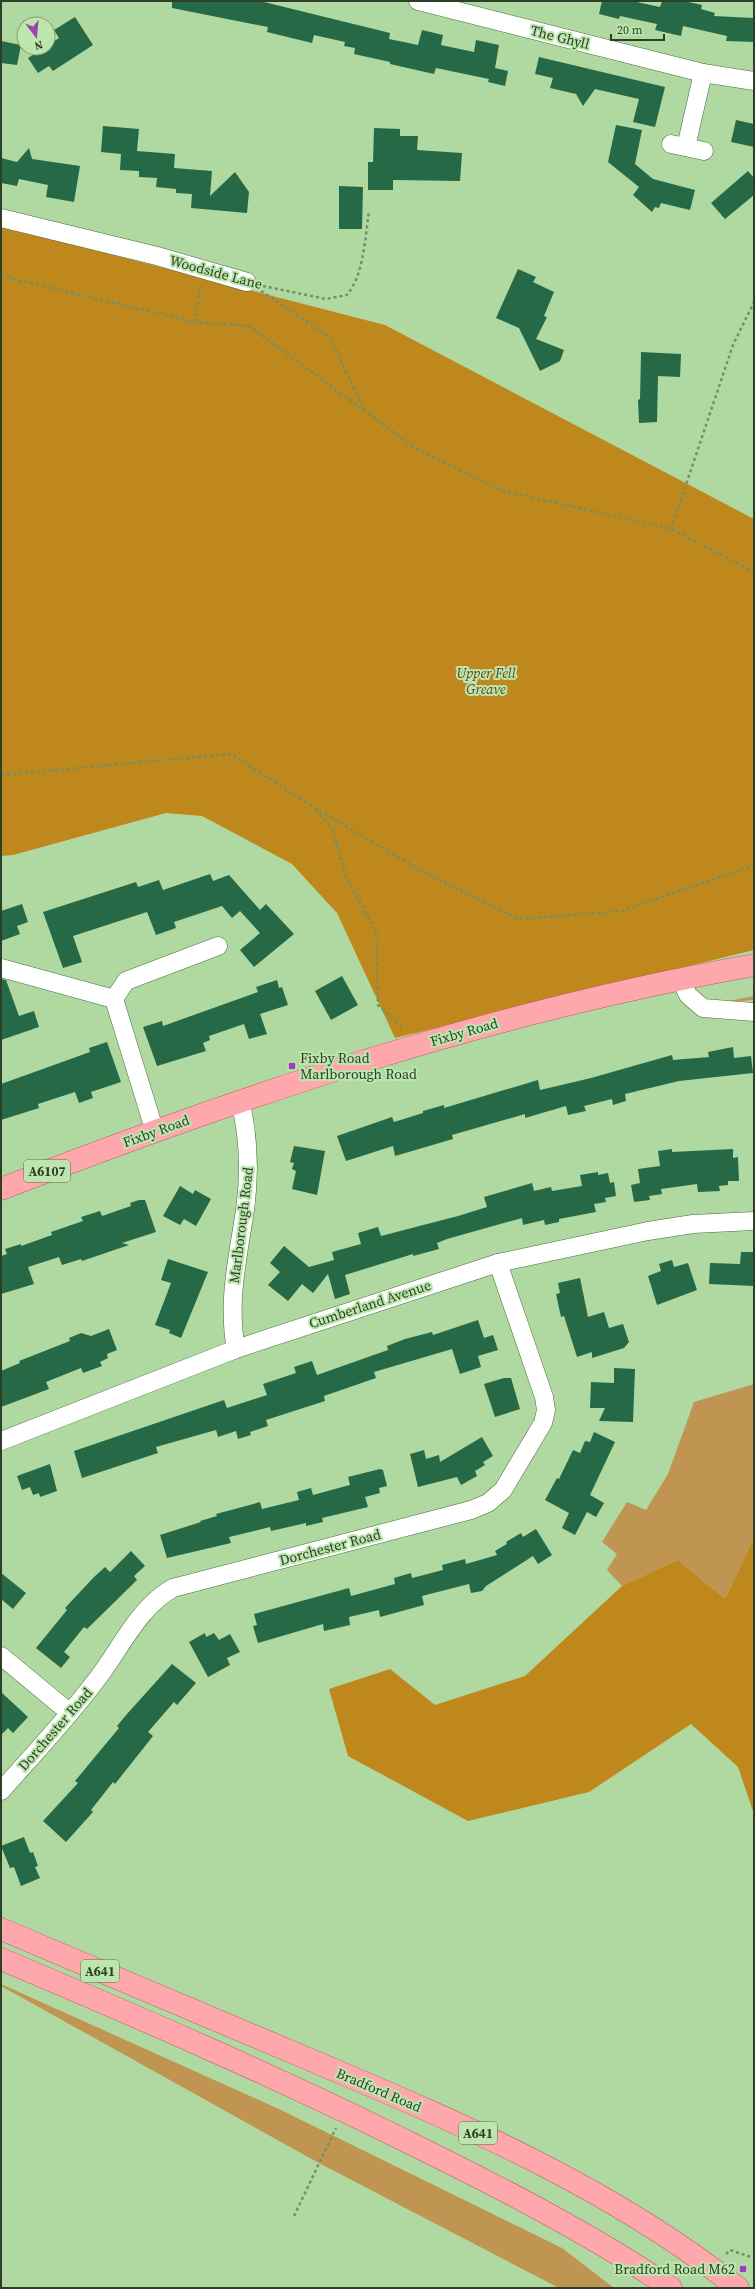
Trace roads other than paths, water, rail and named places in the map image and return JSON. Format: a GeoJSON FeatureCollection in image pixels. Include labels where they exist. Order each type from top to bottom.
{"type":"FeatureCollection","features":[{"type":"Feature","properties":{"kind":"main road","name":"Fixby Road"},"geometry":{"type":"LineString","coordinates":[[1,1189],[240,1101],[419,1044],[484,1026],[680,978],[754,965]]}},
{"type":"Feature","properties":{"kind":"main road","name":"Bradford Road"},"geometry":{"type":"LineString","coordinates":[[1,1929],[359,2080],[502,2143],[619,2205],[714,2269],[738,2288]]}},
{"type":"Feature","properties":{"kind":"main road","name":"A641"},"geometry":{"type":"LineString","coordinates":[[1,1959],[188,2038],[344,2110],[483,2179],[593,2240],[671,2288]]}},
{"type":"Feature","properties":{"kind":"street","name":"The Ghyll"},"geometry":{"type":"LineString","coordinates":[[418,1],[703,73],[754,81]]}},
{"type":"Feature","properties":{"kind":"street"},"geometry":{"type":"LineString","coordinates":[[703,73],[679,145],[704,151]]}},
{"type":"Feature","properties":{"kind":"street","name":"Woodside Lane"},"geometry":{"type":"LineString","coordinates":[[1,218],[63,231],[247,282]]}},
{"type":"Feature","properties":{"kind":"street"},"geometry":{"type":"LineString","coordinates":[[114,999],[126,981],[218,946]]}},
{"type":"Feature","properties":{"kind":"street"},"geometry":{"type":"LineString","coordinates":[[1,968],[114,999]]}},
{"type":"Feature","properties":{"kind":"street"},"geometry":{"type":"LineString","coordinates":[[680,978],[688,995],[703,1008],[754,1012]]}},
{"type":"Feature","properties":{"kind":"street"},"geometry":{"type":"LineString","coordinates":[[114,999],[155,1132]]}},
{"type":"Feature","properties":{"kind":"street","name":"Marlborough Road"},"geometry":{"type":"LineString","coordinates":[[236,1349],[232,1327],[231,1302],[245,1208],[248,1166],[246,1133],[240,1101]]}},
{"type":"Feature","properties":{"kind":"street","name":"Cumberland Avenue"},"geometry":{"type":"LineString","coordinates":[[1,1441],[236,1349],[498,1263],[648,1231],[693,1224],[754,1221]]}},
{"type":"Feature","properties":{"kind":"street","name":"Dorchester Road"},"geometry":{"type":"LineString","coordinates":[[1,1791],[70,1713],[114,1657],[146,1608],[158,1596],[173,1588],[471,1510],[488,1503],[503,1490],[543,1422],[546,1410],[544,1397],[498,1263]]}},
{"type":"Feature","properties":{"kind":"street"},"geometry":{"type":"LineString","coordinates":[[1,1656],[70,1713]]}},
{"type":"Feature","properties":{"kind":"place","name":"Fixby Road Marlborough Road"},"geometry":{"type":"Point","coordinates":[292,1066]}},
{"type":"Feature","properties":{"kind":"place","name":"Bradford Road M62"},"geometry":{"type":"Point","coordinates":[743,2269]}},
{"type":"Feature","properties":{"kind":"park label","name":"Upper Fell Greave"},"geometry":{"type":"Point","coordinates":[486,682]}}]}
